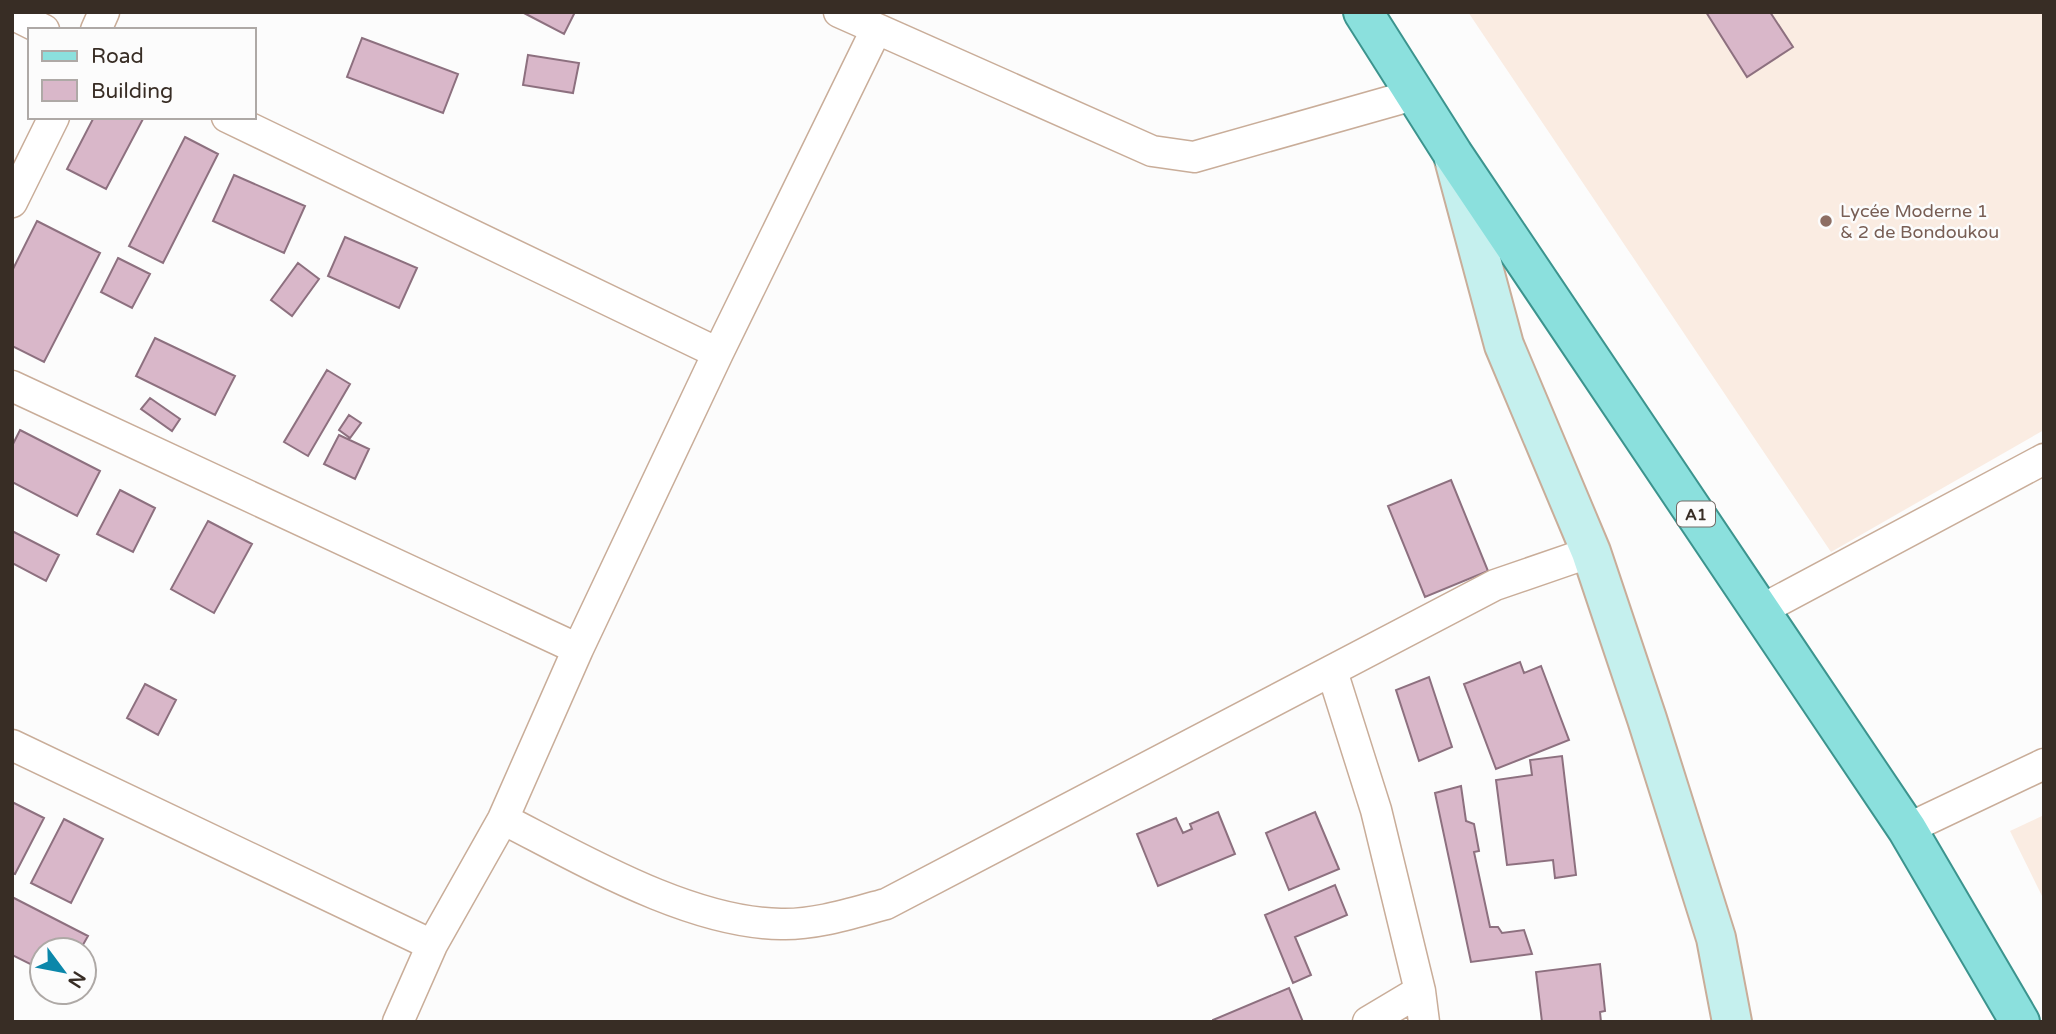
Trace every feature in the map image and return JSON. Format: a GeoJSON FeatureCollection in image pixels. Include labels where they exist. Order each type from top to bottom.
{"type":"FeatureCollection","features":[{"type":"Feature","properties":{"kind":"main road","name":"A1"},"geometry":{"type":"LineString","coordinates":[[1363,12],[1452,155],[1907,829],[2020,1022]]}},
{"type":"Feature","properties":{"kind":"street"},"geometry":{"type":"LineString","coordinates":[[97,28],[104,12]]}},
{"type":"Feature","properties":{"kind":"street"},"geometry":{"type":"LineString","coordinates":[[839,12],[1152,151],[1194,157],[1413,95]]}},
{"type":"Feature","properties":{"kind":"street"},"geometry":{"type":"LineString","coordinates":[[12,14],[40,28]]}},
{"type":"Feature","properties":{"kind":"street"},"geometry":{"type":"LineString","coordinates":[[398,1022],[432,945],[503,819],[578,649],[718,353],[876,30]]}},
{"type":"Feature","properties":{"kind":"street"},"geometry":{"type":"LineString","coordinates":[[12,202],[53,119]]}},
{"type":"Feature","properties":{"kind":"street"},"geometry":{"type":"LineString","coordinates":[[231,119],[718,353]]}},
{"type":"Feature","properties":{"kind":"street"},"geometry":{"type":"LineString","coordinates":[[1452,155],[1504,345],[1591,552],[1647,719],[1716,938],[1732,1022]]}},
{"type":"Feature","properties":{"kind":"street"},"geometry":{"type":"LineString","coordinates":[[12,386],[578,649]]}},
{"type":"Feature","properties":{"kind":"street"},"geometry":{"type":"LineString","coordinates":[[1761,610],[2044,459]]}},
{"type":"Feature","properties":{"kind":"street"},"geometry":{"type":"LineString","coordinates":[[503,819],[619,878],[712,915],[746,922],[783,925],[831,919],[886,904],[1495,584],[1591,552]]}},
{"type":"Feature","properties":{"kind":"street"},"geometry":{"type":"LineString","coordinates":[[1332,670],[1376,810],[1420,991],[1424,1022]]}},
{"type":"Feature","properties":{"kind":"street"},"geometry":{"type":"LineString","coordinates":[[12,745],[432,945]]}},
{"type":"Feature","properties":{"kind":"street"},"geometry":{"type":"LineString","coordinates":[[1907,829],[2044,764]]}},
{"type":"Feature","properties":{"kind":"street"},"geometry":{"type":"LineString","coordinates":[[1368,1022],[1420,991]]}},
{"type":"Feature","properties":{"kind":"shaded area","name":"Lycée Moderne 1 & 2 de Bondoukou"},"geometry":{"type":"Polygon","coordinates":[[[1468,12],[2044,12],[2044,430],[1831,552],[1468,12]]]}},
{"type":"Feature","properties":{"kind":"shaded area"},"geometry":{"type":"Polygon","coordinates":[[[2044,815],[2044,900],[2010,831],[2044,815]]]}},
{"type":"Feature","properties":{"kind":"building"},"geometry":{"type":"Polygon","coordinates":[[[522,12],[575,12],[564,34],[522,12]]]}},
{"type":"Feature","properties":{"kind":"building"},"geometry":{"type":"Polygon","coordinates":[[[1706,12],[1770,12],[1793,47],[1747,77],[1706,12]]]}},
{"type":"Feature","properties":{"kind":"building"},"geometry":{"type":"Polygon","coordinates":[[[362,38],[458,74],[443,113],[347,77],[362,38]]]}},
{"type":"Feature","properties":{"kind":"building"},"geometry":{"type":"Polygon","coordinates":[[[528,55],[579,63],[573,93],[523,85],[528,55]]]}},
{"type":"Feature","properties":{"kind":"building"},"geometry":{"type":"Polygon","coordinates":[[[93,119],[143,119],[106,189],[67,169],[93,119]]]}},
{"type":"Feature","properties":{"kind":"building"},"geometry":{"type":"Polygon","coordinates":[[[185,137],[218,154],[163,263],[129,246],[185,137]]]}},
{"type":"Feature","properties":{"kind":"building"},"geometry":{"type":"Polygon","coordinates":[[[234,175],[305,206],[284,253],[213,221],[234,175]]]}},
{"type":"Feature","properties":{"kind":"building"},"geometry":{"type":"Polygon","coordinates":[[[37,221],[100,253],[44,362],[12,346],[12,271],[37,221]]]}},
{"type":"Feature","properties":{"kind":"building"},"geometry":{"type":"Polygon","coordinates":[[[345,237],[417,268],[399,308],[328,276],[345,237]]]}},
{"type":"Feature","properties":{"kind":"building"},"geometry":{"type":"Polygon","coordinates":[[[118,258],[150,274],[132,308],[101,292],[118,258]]]}},
{"type":"Feature","properties":{"kind":"building"},"geometry":{"type":"Polygon","coordinates":[[[298,263],[319,279],[292,316],[271,300],[298,263]]]}},
{"type":"Feature","properties":{"kind":"building"},"geometry":{"type":"Polygon","coordinates":[[[155,338],[235,376],[215,415],[136,376],[155,338]]]}},
{"type":"Feature","properties":{"kind":"building"},"geometry":{"type":"Polygon","coordinates":[[[327,370],[350,384],[308,456],[284,442],[327,370]]]}},
{"type":"Feature","properties":{"kind":"building"},"geometry":{"type":"Polygon","coordinates":[[[150,398],[180,419],[172,431],[141,409],[150,398]]]}},
{"type":"Feature","properties":{"kind":"building"},"geometry":{"type":"Polygon","coordinates":[[[349,415],[361,423],[350,438],[339,430],[349,415]]]}},
{"type":"Feature","properties":{"kind":"building"},"geometry":{"type":"Polygon","coordinates":[[[20,430],[100,471],[77,516],[12,482],[12,446],[20,430]]]}},
{"type":"Feature","properties":{"kind":"building"},"geometry":{"type":"Polygon","coordinates":[[[339,435],[369,449],[355,479],[324,464],[339,435]]]}},
{"type":"Feature","properties":{"kind":"building"},"geometry":{"type":"Polygon","coordinates":[[[1451,480],[1488,571],[1425,597],[1388,506],[1451,480]]]}},
{"type":"Feature","properties":{"kind":"building"},"geometry":{"type":"Polygon","coordinates":[[[120,490],[155,508],[133,552],[97,534],[120,490]]]}},
{"type":"Feature","properties":{"kind":"building"},"geometry":{"type":"Polygon","coordinates":[[[208,521],[252,544],[214,613],[171,589],[208,521]]]}},
{"type":"Feature","properties":{"kind":"building"},"geometry":{"type":"Polygon","coordinates":[[[12,531],[59,555],[46,581],[12,563],[12,531]]]}},
{"type":"Feature","properties":{"kind":"building"},"geometry":{"type":"Polygon","coordinates":[[[1520,662],[1524,673],[1541,666],[1569,740],[1496,769],[1464,684],[1520,662]]]}},
{"type":"Feature","properties":{"kind":"building"},"geometry":{"type":"Polygon","coordinates":[[[1429,677],[1452,747],[1419,761],[1396,690],[1429,677]]]}},
{"type":"Feature","properties":{"kind":"building"},"geometry":{"type":"Polygon","coordinates":[[[145,684],[176,700],[158,735],[127,718],[145,684]]]}},
{"type":"Feature","properties":{"kind":"building"},"geometry":{"type":"Polygon","coordinates":[[[1562,756],[1576,875],[1555,878],[1553,860],[1507,865],[1496,780],[1532,775],[1530,760],[1562,756]]]}},
{"type":"Feature","properties":{"kind":"building"},"geometry":{"type":"Polygon","coordinates":[[[1461,786],[1466,821],[1474,824],[1479,851],[1474,852],[1490,927],[1498,927],[1502,933],[1524,930],[1532,954],[1471,962],[1435,793],[1461,786]]]}},
{"type":"Feature","properties":{"kind":"building"},"geometry":{"type":"Polygon","coordinates":[[[12,802],[44,818],[15,874],[12,873],[12,802]]]}},
{"type":"Feature","properties":{"kind":"building"},"geometry":{"type":"Polygon","coordinates":[[[1218,812],[1235,854],[1158,886],[1137,834],[1176,818],[1183,833],[1192,829],[1190,824],[1218,812]]]}},
{"type":"Feature","properties":{"kind":"building"},"geometry":{"type":"Polygon","coordinates":[[[1315,812],[1339,869],[1289,890],[1266,833],[1315,812]]]}},
{"type":"Feature","properties":{"kind":"building"},"geometry":{"type":"Polygon","coordinates":[[[64,819],[103,839],[71,903],[31,883],[64,819]]]}},
{"type":"Feature","properties":{"kind":"building"},"geometry":{"type":"Polygon","coordinates":[[[1335,885],[1347,915],[1295,937],[1311,975],[1293,983],[1265,915],[1335,885]]]}},
{"type":"Feature","properties":{"kind":"building"},"geometry":{"type":"Polygon","coordinates":[[[12,897],[88,936],[28,936],[28,963],[12,955],[12,897]]]}},
{"type":"Feature","properties":{"kind":"building"},"geometry":{"type":"Polygon","coordinates":[[[1600,964],[1605,1011],[1600,1012],[1601,1022],[1542,1022],[1536,972],[1600,964]]]}},
{"type":"Feature","properties":{"kind":"building"},"geometry":{"type":"Polygon","coordinates":[[[1289,988],[1303,1022],[1213,1022],[1213,1020],[1289,988]]]}},
{"type":"Feature","properties":{"kind":"place","name":"Lycée Moderne 1 & 2 de Bondoukou"},"geometry":{"type":"Point","coordinates":[1826,221]}}]}
